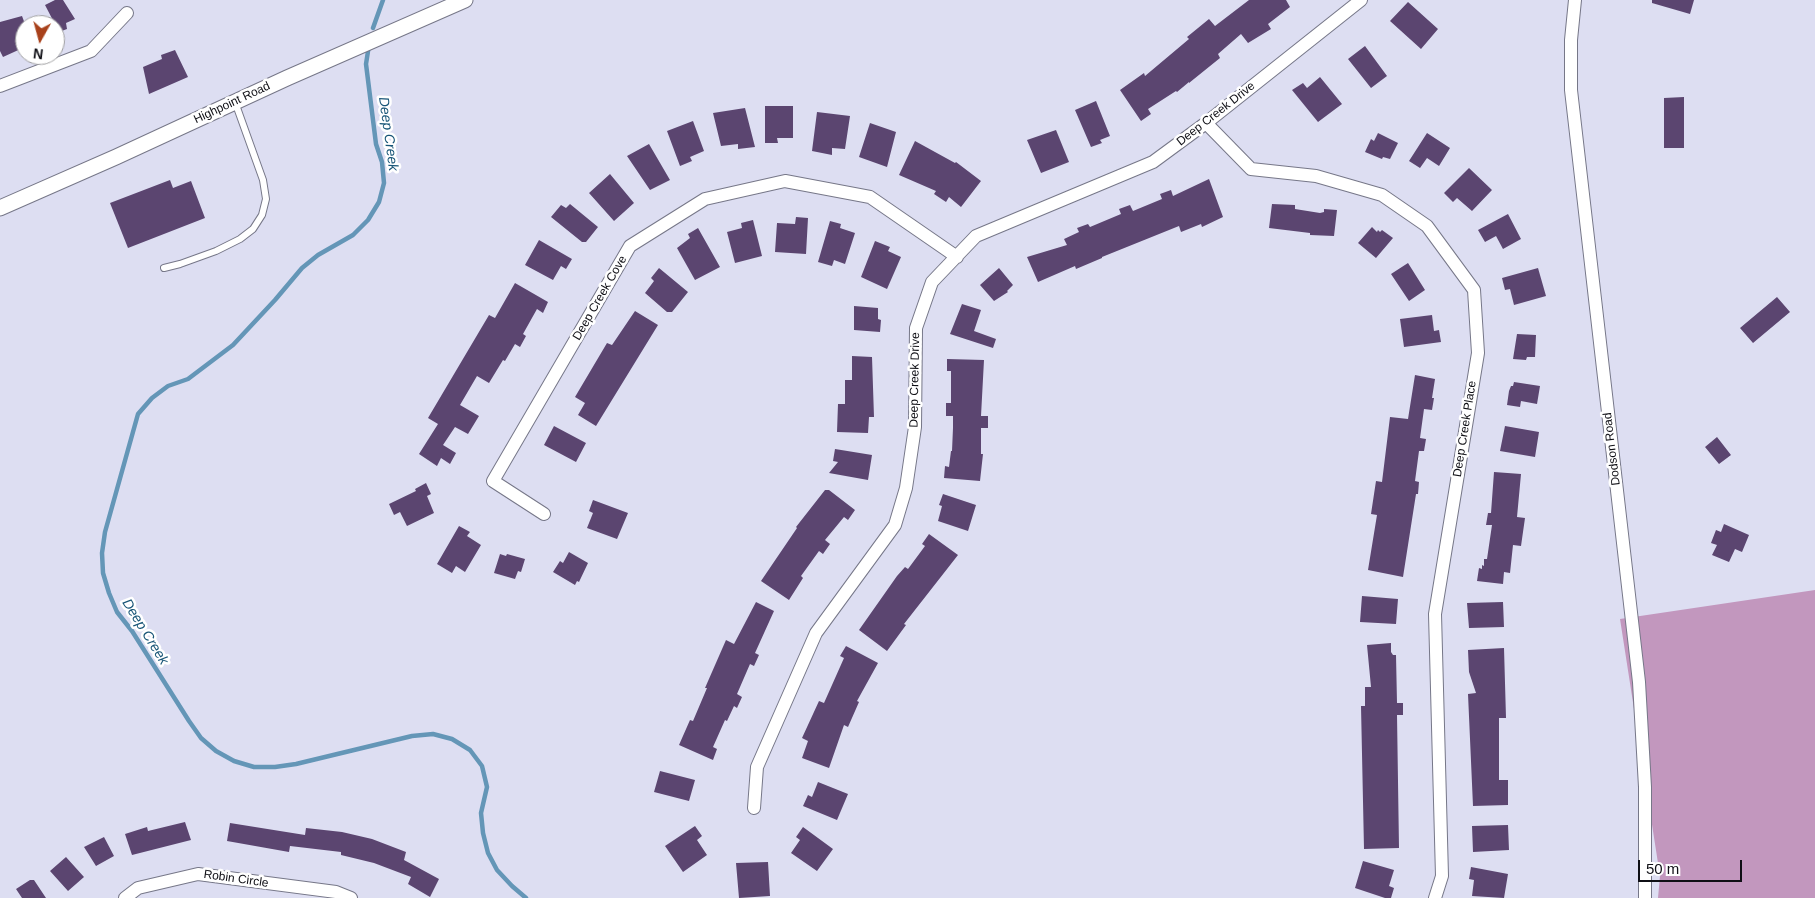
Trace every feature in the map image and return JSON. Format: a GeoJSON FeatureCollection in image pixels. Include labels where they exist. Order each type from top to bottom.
{"type":"FeatureCollection","features":[{"type":"Feature","properties":{"kind":"street","name":"Highpoint Road"},"geometry":{"type":"LineString","coordinates":[[0,208],[465,0]]}},
{"type":"Feature","properties":{"kind":"street","name":"Deep Creek Drive"},"geometry":{"type":"LineString","coordinates":[[754,808],[756,767],[816,633],[895,525],[906,488],[915,427],[916,328],[932,282],[976,236],[1153,162],[1206,124],[1361,0]]}},
{"type":"Feature","properties":{"kind":"street","name":"Dodson Road"},"geometry":{"type":"LineString","coordinates":[[1576,0],[1571,40],[1571,90],[1639,682],[1645,787],[1645,898]]}},
{"type":"Feature","properties":{"kind":"street"},"geometry":{"type":"LineString","coordinates":[[0,86],[91,51],[127,13]]}},
{"type":"Feature","properties":{"kind":"street","name":"Deep Creek Place"},"geometry":{"type":"LineString","coordinates":[[1206,124],[1251,169],[1316,176],[1382,194],[1427,226],[1474,290],[1478,353],[1435,614],[1442,876],[1434,898]]}},
{"type":"Feature","properties":{"kind":"street","name":"Deep Creek Cove"},"geometry":{"type":"LineString","coordinates":[[544,514],[493,481],[630,246],[704,199],[785,180],[870,197],[957,257]]}},
{"type":"Feature","properties":{"kind":"street","name":"Robin Circle"},"geometry":{"type":"LineString","coordinates":[[125,898],[138,888],[198,874],[314,894],[336,892],[351,898]]}},
{"type":"Feature","properties":{"kind":"lane"},"geometry":{"type":"LineString","coordinates":[[164,268],[216,251],[240,239],[253,229],[262,215],[266,199],[263,180],[235,102]]}},
{"type":"Feature","properties":{"kind":"shaded area"},"geometry":{"type":"Polygon","coordinates":[[[1815,590],[1815,898],[1658,898],[1660,876],[1620,619],[1815,590]]]}},
{"type":"Feature","properties":{"kind":"building"},"geometry":{"type":"Polygon","coordinates":[[[55,0],[63,0],[75,19],[66,23],[67,29],[65,30],[65,15],[50,15],[45,5],[55,0]]]}},
{"type":"Feature","properties":{"kind":"building"},"geometry":{"type":"Polygon","coordinates":[[[1249,0],[1286,0],[1290,7],[1268,24],[1271,29],[1248,43],[1241,34],[1218,54],[1220,58],[1189,83],[1148,109],[1151,114],[1141,121],[1120,90],[1144,73],[1145,76],[1189,39],[1187,37],[1209,19],[1215,26],[1249,0]]]}},
{"type":"Feature","properties":{"kind":"building"},"geometry":{"type":"Polygon","coordinates":[[[1652,0],[1694,0],[1690,14],[1652,3],[1652,0]]]}},
{"type":"Feature","properties":{"kind":"building"},"geometry":{"type":"Polygon","coordinates":[[[1408,2],[1438,29],[1421,49],[1390,21],[1408,2]]]}},
{"type":"Feature","properties":{"kind":"building"},"geometry":{"type":"Polygon","coordinates":[[[15,18],[15,52],[3,57],[0,51],[0,22],[15,18]]]}},
{"type":"Feature","properties":{"kind":"building"},"geometry":{"type":"Polygon","coordinates":[[[1365,46],[1387,76],[1371,88],[1348,59],[1365,46]]]}},
{"type":"Feature","properties":{"kind":"building"},"geometry":{"type":"Polygon","coordinates":[[[175,50],[188,77],[149,94],[143,67],[162,59],[161,55],[175,50]]]}},
{"type":"Feature","properties":{"kind":"building"},"geometry":{"type":"Polygon","coordinates":[[[1320,77],[1342,104],[1318,122],[1292,90],[1303,83],[1307,88],[1320,77]]]}},
{"type":"Feature","properties":{"kind":"building"},"geometry":{"type":"Polygon","coordinates":[[[1684,97],[1684,148],[1664,148],[1664,98],[1684,97]]]}},
{"type":"Feature","properties":{"kind":"building"},"geometry":{"type":"Polygon","coordinates":[[[1096,101],[1110,136],[1100,140],[1102,143],[1091,147],[1075,110],[1096,101]]]}},
{"type":"Feature","properties":{"kind":"building"},"geometry":{"type":"Polygon","coordinates":[[[765,106],[793,106],[793,138],[777,138],[778,143],[765,143],[765,106]]]}},
{"type":"Feature","properties":{"kind":"building"},"geometry":{"type":"Polygon","coordinates":[[[745,108],[755,147],[738,149],[738,144],[721,146],[713,113],[745,108]]]}},
{"type":"Feature","properties":{"kind":"building"},"geometry":{"type":"Polygon","coordinates":[[[817,112],[850,116],[845,149],[832,148],[832,155],[812,151],[817,112]]]}},
{"type":"Feature","properties":{"kind":"building"},"geometry":{"type":"Polygon","coordinates":[[[693,121],[704,151],[690,157],[692,161],[680,166],[667,131],[693,121]]]}},
{"type":"Feature","properties":{"kind":"building"},"geometry":{"type":"Polygon","coordinates":[[[870,123],[896,132],[887,167],[859,157],[870,123]]]}},
{"type":"Feature","properties":{"kind":"building"},"geometry":{"type":"Polygon","coordinates":[[[1056,130],[1069,162],[1041,173],[1027,140],[1056,130]]]}},
{"type":"Feature","properties":{"kind":"building"},"geometry":{"type":"Polygon","coordinates":[[[1378,133],[1398,143],[1390,159],[1383,157],[1382,159],[1365,152],[1371,139],[1374,141],[1378,133]]]}},
{"type":"Feature","properties":{"kind":"building"},"geometry":{"type":"Polygon","coordinates":[[[1427,133],[1450,148],[1439,166],[1427,158],[1420,168],[1409,161],[1427,133]]]}},
{"type":"Feature","properties":{"kind":"building"},"geometry":{"type":"Polygon","coordinates":[[[915,141],[956,162],[981,181],[961,207],[949,197],[946,202],[934,194],[936,191],[899,175],[915,141]]]}},
{"type":"Feature","properties":{"kind":"building"},"geometry":{"type":"Polygon","coordinates":[[[649,144],[670,180],[650,190],[627,156],[649,144]]]}},
{"type":"Feature","properties":{"kind":"building"},"geometry":{"type":"Polygon","coordinates":[[[1469,168],[1492,190],[1472,211],[1457,198],[1453,202],[1444,193],[1469,168]]]}},
{"type":"Feature","properties":{"kind":"building"},"geometry":{"type":"Polygon","coordinates":[[[610,174],[634,203],[614,221],[589,193],[610,174]]]}},
{"type":"Feature","properties":{"kind":"building"},"geometry":{"type":"Polygon","coordinates":[[[1209,179],[1223,217],[1202,227],[1201,224],[1181,232],[1179,226],[1076,269],[1075,266],[1038,282],[1027,257],[1067,245],[1064,239],[1079,232],[1077,228],[1088,224],[1090,227],[1121,214],[1119,209],[1130,205],[1133,211],[1162,199],[1160,194],[1171,190],[1173,196],[1209,179]]]}},
{"type":"Feature","properties":{"kind":"building"},"geometry":{"type":"Polygon","coordinates":[[[170,180],[173,188],[191,181],[205,218],[128,248],[110,203],[170,180]]]}},
{"type":"Feature","properties":{"kind":"building"},"geometry":{"type":"Polygon","coordinates":[[[570,204],[598,227],[586,242],[582,242],[551,217],[561,205],[566,208],[570,204]]]}},
{"type":"Feature","properties":{"kind":"building"},"geometry":{"type":"Polygon","coordinates":[[[1272,204],[1295,205],[1295,209],[1320,213],[1324,212],[1324,209],[1337,210],[1334,236],[1310,235],[1310,233],[1269,228],[1272,204]]]}},
{"type":"Feature","properties":{"kind":"building"},"geometry":{"type":"Polygon","coordinates":[[[1508,214],[1521,239],[1503,249],[1496,236],[1485,242],[1478,230],[1508,214]]]}},
{"type":"Feature","properties":{"kind":"building"},"geometry":{"type":"Polygon","coordinates":[[[796,217],[808,218],[806,254],[775,252],[777,223],[795,224],[796,217]]]}},
{"type":"Feature","properties":{"kind":"building"},"geometry":{"type":"Polygon","coordinates":[[[753,220],[762,256],[735,263],[727,232],[742,228],[741,223],[753,220]]]}},
{"type":"Feature","properties":{"kind":"building"},"geometry":{"type":"Polygon","coordinates":[[[830,221],[841,224],[840,228],[855,233],[845,264],[834,260],[832,266],[818,262],[830,221]]]}},
{"type":"Feature","properties":{"kind":"building"},"geometry":{"type":"Polygon","coordinates":[[[1372,227],[1377,232],[1382,230],[1393,238],[1376,258],[1358,243],[1372,227]]]}},
{"type":"Feature","properties":{"kind":"building"},"geometry":{"type":"Polygon","coordinates":[[[698,228],[720,267],[695,280],[677,248],[690,238],[688,234],[698,228]]]}},
{"type":"Feature","properties":{"kind":"building"},"geometry":{"type":"Polygon","coordinates":[[[539,240],[572,259],[566,269],[561,266],[553,280],[525,265],[539,240]]]}},
{"type":"Feature","properties":{"kind":"building"},"geometry":{"type":"Polygon","coordinates":[[[875,241],[890,247],[888,251],[901,257],[887,289],[861,277],[875,241]]]}},
{"type":"Feature","properties":{"kind":"building"},"geometry":{"type":"Polygon","coordinates":[[[1408,263],[1425,290],[1409,301],[1391,274],[1408,263]]]}},
{"type":"Feature","properties":{"kind":"building"},"geometry":{"type":"Polygon","coordinates":[[[659,268],[688,292],[672,312],[667,312],[645,293],[654,281],[651,278],[659,268]]]}},
{"type":"Feature","properties":{"kind":"building"},"geometry":{"type":"Polygon","coordinates":[[[999,268],[1013,285],[1008,292],[994,301],[980,285],[999,268]]]}},
{"type":"Feature","properties":{"kind":"building"},"geometry":{"type":"Polygon","coordinates":[[[1538,268],[1546,296],[1514,305],[1510,289],[1505,290],[1502,278],[1538,268]]]}},
{"type":"Feature","properties":{"kind":"building"},"geometry":{"type":"Polygon","coordinates":[[[515,283],[548,302],[543,313],[537,309],[523,334],[526,336],[520,347],[515,344],[489,383],[477,376],[460,405],[479,416],[468,434],[455,427],[443,445],[456,453],[450,464],[441,458],[437,466],[419,454],[438,424],[428,418],[489,315],[495,318],[515,283]]]}},
{"type":"Feature","properties":{"kind":"building"},"geometry":{"type":"Polygon","coordinates":[[[1777,297],[1790,312],[1753,343],[1740,328],[1777,297]]]}},
{"type":"Feature","properties":{"kind":"building"},"geometry":{"type":"Polygon","coordinates":[[[962,304],[981,310],[974,331],[996,339],[993,348],[950,334],[962,304]]]}},
{"type":"Feature","properties":{"kind":"building"},"geometry":{"type":"Polygon","coordinates":[[[854,306],[878,308],[878,319],[881,320],[880,332],[854,330],[854,306]]]}},
{"type":"Feature","properties":{"kind":"building"},"geometry":{"type":"Polygon","coordinates":[[[635,311],[658,325],[596,426],[578,415],[585,403],[575,397],[607,343],[612,345],[635,311]]]}},
{"type":"Feature","properties":{"kind":"building"},"geometry":{"type":"Polygon","coordinates":[[[1432,315],[1434,331],[1439,330],[1441,342],[1404,347],[1400,319],[1432,315]]]}},
{"type":"Feature","properties":{"kind":"building"},"geometry":{"type":"Polygon","coordinates":[[[1517,334],[1536,335],[1535,357],[1527,357],[1526,360],[1513,359],[1517,334]]]}},
{"type":"Feature","properties":{"kind":"building"},"geometry":{"type":"Polygon","coordinates":[[[852,356],[872,357],[874,417],[869,417],[868,433],[837,432],[838,404],[845,404],[845,380],[852,380],[852,356]]]}},
{"type":"Feature","properties":{"kind":"building"},"geometry":{"type":"Polygon","coordinates":[[[947,359],[984,360],[981,416],[988,416],[988,428],[981,428],[981,454],[983,454],[980,481],[944,478],[945,466],[949,467],[952,451],[953,428],[953,416],[946,416],[946,403],[951,403],[951,371],[947,371],[947,359]]]}},
{"type":"Feature","properties":{"kind":"building"},"geometry":{"type":"Polygon","coordinates":[[[1415,375],[1435,379],[1432,398],[1434,398],[1432,410],[1424,409],[1420,438],[1426,439],[1424,451],[1419,451],[1415,481],[1419,482],[1418,494],[1416,494],[1403,577],[1368,570],[1377,515],[1371,514],[1376,481],[1382,482],[1390,417],[1408,419],[1415,375]]]}},
{"type":"Feature","properties":{"kind":"building"},"geometry":{"type":"Polygon","coordinates":[[[1514,382],[1540,386],[1537,404],[1521,401],[1520,407],[1507,405],[1509,391],[1514,382]]]}},
{"type":"Feature","properties":{"kind":"building"},"geometry":{"type":"Polygon","coordinates":[[[554,426],[586,443],[576,462],[544,445],[554,426]]]}},
{"type":"Feature","properties":{"kind":"building"},"geometry":{"type":"Polygon","coordinates":[[[1505,426],[1539,432],[1535,457],[1500,451],[1505,426]]]}},
{"type":"Feature","properties":{"kind":"building"},"geometry":{"type":"Polygon","coordinates":[[[1717,437],[1731,455],[1719,464],[1705,447],[1717,437]]]}},
{"type":"Feature","properties":{"kind":"building"},"geometry":{"type":"Polygon","coordinates":[[[835,449],[872,455],[868,480],[829,473],[838,462],[833,461],[835,449]]]}},
{"type":"Feature","properties":{"kind":"building"},"geometry":{"type":"Polygon","coordinates":[[[1494,472],[1521,474],[1517,517],[1525,518],[1521,546],[1513,545],[1510,573],[1504,572],[1503,584],[1477,581],[1479,568],[1482,569],[1484,559],[1487,559],[1492,525],[1486,525],[1488,513],[1491,513],[1494,472]]]}},
{"type":"Feature","properties":{"kind":"building"},"geometry":{"type":"Polygon","coordinates":[[[426,483],[431,494],[427,496],[434,513],[407,526],[400,512],[394,515],[389,504],[416,491],[415,489],[426,483]]]}},
{"type":"Feature","properties":{"kind":"building"},"geometry":{"type":"Polygon","coordinates":[[[825,490],[829,490],[855,510],[848,520],[844,517],[825,540],[830,544],[823,554],[819,551],[801,576],[803,578],[789,600],[761,581],[796,527],[825,490]]]}},
{"type":"Feature","properties":{"kind":"building"},"geometry":{"type":"Polygon","coordinates":[[[943,494],[976,505],[968,531],[938,521],[942,506],[939,505],[943,494]]]}},
{"type":"Feature","properties":{"kind":"building"},"geometry":{"type":"Polygon","coordinates":[[[593,500],[628,513],[617,539],[587,528],[593,513],[589,511],[593,500]]]}},
{"type":"Feature","properties":{"kind":"building"},"geometry":{"type":"Polygon","coordinates":[[[1724,524],[1749,535],[1742,552],[1735,549],[1729,562],[1712,555],[1717,545],[1711,543],[1716,530],[1721,532],[1724,524]]]}},
{"type":"Feature","properties":{"kind":"building"},"geometry":{"type":"Polygon","coordinates":[[[459,526],[470,532],[467,536],[481,545],[465,572],[456,566],[452,573],[437,564],[459,526]]]}},
{"type":"Feature","properties":{"kind":"building"},"geometry":{"type":"Polygon","coordinates":[[[929,534],[958,555],[904,624],[906,625],[887,651],[859,630],[897,576],[905,567],[908,569],[925,546],[922,544],[929,534]]]}},
{"type":"Feature","properties":{"kind":"building"},"geometry":{"type":"Polygon","coordinates":[[[569,552],[588,563],[579,582],[577,581],[575,585],[553,572],[560,561],[563,563],[569,552]]]}},
{"type":"Feature","properties":{"kind":"building"},"geometry":{"type":"Polygon","coordinates":[[[500,554],[525,559],[521,572],[518,571],[515,579],[494,573],[500,554]]]}},
{"type":"Feature","properties":{"kind":"building"},"geometry":{"type":"Polygon","coordinates":[[[1362,596],[1398,599],[1396,624],[1360,622],[1362,596]]]}},
{"type":"Feature","properties":{"kind":"building"},"geometry":{"type":"Polygon","coordinates":[[[756,602],[774,611],[755,653],[759,655],[754,666],[750,664],[737,694],[742,697],[737,708],[734,706],[727,721],[725,720],[713,747],[717,749],[713,760],[679,745],[690,720],[693,721],[726,640],[734,644],[756,602]]]}},
{"type":"Feature","properties":{"kind":"building"},"geometry":{"type":"Polygon","coordinates":[[[1503,602],[1504,627],[1469,628],[1467,603],[1503,602]]]}},
{"type":"Feature","properties":{"kind":"building"},"geometry":{"type":"Polygon","coordinates":[[[1391,643],[1391,652],[1393,655],[1396,655],[1397,703],[1403,703],[1403,715],[1397,715],[1399,848],[1364,849],[1361,706],[1365,706],[1365,687],[1371,687],[1367,645],[1391,643]]]}},
{"type":"Feature","properties":{"kind":"building"},"geometry":{"type":"Polygon","coordinates":[[[846,646],[878,663],[857,701],[859,702],[848,727],[844,725],[829,768],[802,758],[808,741],[802,738],[819,701],[824,703],[844,658],[840,656],[846,646]]]}},
{"type":"Feature","properties":{"kind":"building"},"geometry":{"type":"Polygon","coordinates":[[[1504,648],[1506,718],[1499,718],[1499,780],[1508,780],[1508,805],[1473,806],[1468,694],[1476,693],[1469,672],[1468,650],[1504,648]]]}},
{"type":"Feature","properties":{"kind":"building"},"geometry":{"type":"Polygon","coordinates":[[[660,771],[695,780],[689,801],[654,792],[660,771]]]}},
{"type":"Feature","properties":{"kind":"building"},"geometry":{"type":"Polygon","coordinates":[[[818,782],[848,794],[837,820],[803,806],[808,795],[812,797],[818,782]]]}},
{"type":"Feature","properties":{"kind":"building"},"geometry":{"type":"Polygon","coordinates":[[[185,822],[191,840],[132,855],[125,834],[147,827],[148,831],[185,822]]]}},
{"type":"Feature","properties":{"kind":"building"},"geometry":{"type":"Polygon","coordinates":[[[230,823],[305,835],[306,828],[342,832],[372,839],[406,852],[404,860],[439,879],[430,897],[408,884],[411,877],[374,863],[341,855],[341,852],[290,846],[289,852],[227,841],[230,823]]]}},
{"type":"Feature","properties":{"kind":"building"},"geometry":{"type":"Polygon","coordinates":[[[1508,825],[1509,850],[1473,852],[1472,826],[1508,825]]]}},
{"type":"Feature","properties":{"kind":"building"},"geometry":{"type":"Polygon","coordinates":[[[695,826],[702,836],[697,840],[707,855],[683,872],[665,846],[695,826]]]}},
{"type":"Feature","properties":{"kind":"building"},"geometry":{"type":"Polygon","coordinates":[[[803,827],[833,849],[817,871],[791,853],[800,840],[796,837],[803,827]]]}},
{"type":"Feature","properties":{"kind":"building"},"geometry":{"type":"Polygon","coordinates":[[[104,837],[114,856],[96,866],[84,847],[104,837]]]}},
{"type":"Feature","properties":{"kind":"building"},"geometry":{"type":"Polygon","coordinates":[[[66,857],[84,877],[68,891],[50,871],[66,857]]]}},
{"type":"Feature","properties":{"kind":"building"},"geometry":{"type":"Polygon","coordinates":[[[1363,861],[1394,870],[1389,886],[1394,888],[1391,898],[1385,898],[1355,888],[1363,861]]]}},
{"type":"Feature","properties":{"kind":"building"},"geometry":{"type":"Polygon","coordinates":[[[768,862],[770,896],[739,898],[736,863],[768,862]]]}},
{"type":"Feature","properties":{"kind":"building"},"geometry":{"type":"Polygon","coordinates":[[[1471,867],[1508,874],[1504,898],[1472,896],[1474,880],[1469,879],[1471,867]]]}},
{"type":"Feature","properties":{"kind":"building"},"geometry":{"type":"Polygon","coordinates":[[[30,880],[34,880],[46,898],[22,898],[16,889],[30,880]]]}},
{"type":"Feature","properties":{"kind":"waterway","name":"Deep Creek"},"geometry":{"type":"LineString","coordinates":[[373,28],[383,0]]}},
{"type":"Feature","properties":{"kind":"waterway","name":"Deep Creek"},"geometry":{"type":"LineString","coordinates":[[369,45],[366,64],[376,144],[382,162],[384,183],[379,202],[368,220],[353,235],[318,255],[302,268],[233,345],[188,379],[168,386],[152,398],[138,414],[105,532],[102,553],[103,573],[117,612],[132,631],[189,721],[201,738],[216,751],[234,761],[254,767],[275,767],[296,764],[412,736],[433,734],[452,739],[470,750],[482,766],[487,787],[481,813],[488,853],[497,870],[526,898]]}}]}
